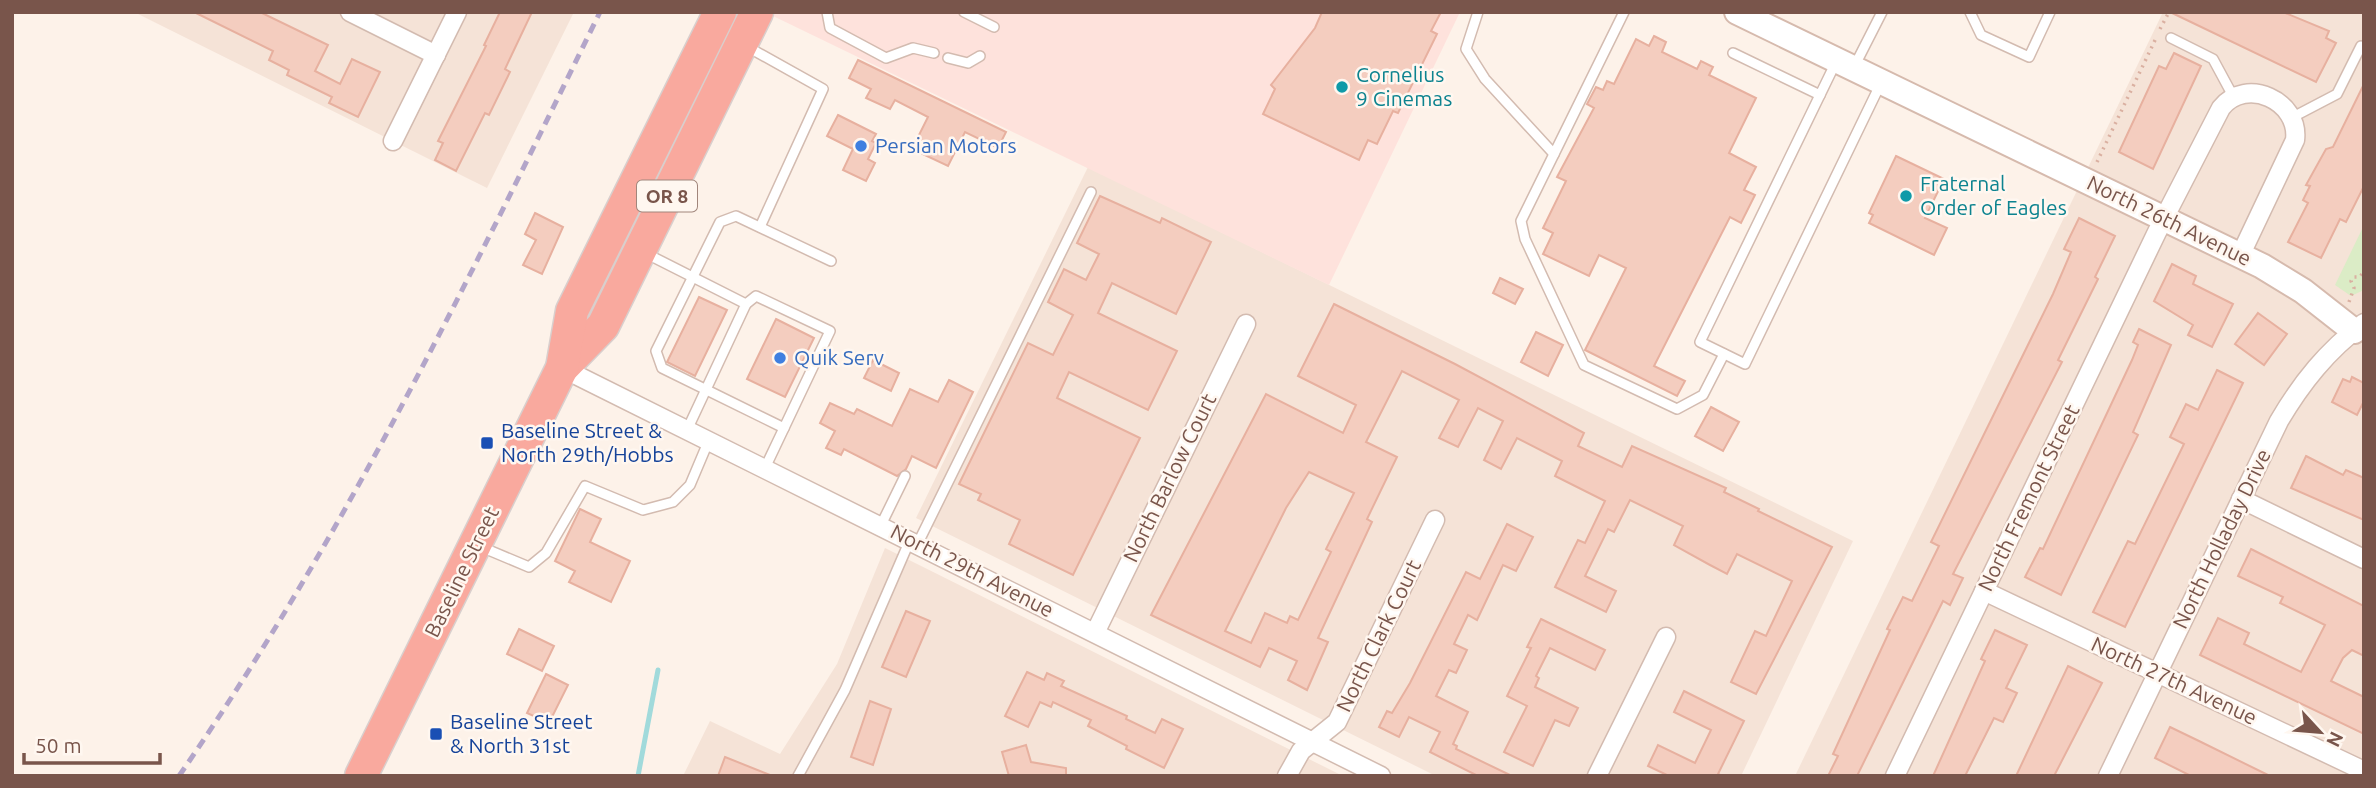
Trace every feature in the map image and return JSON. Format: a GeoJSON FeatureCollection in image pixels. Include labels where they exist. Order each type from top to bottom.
{"type":"FeatureCollection","features":[{"type":"Feature","properties":{"kind":"highway","name":"Baseline Street"},"geometry":{"type":"LineString","coordinates":[[361,776],[562,368],[572,311],[720,12]]}},
{"type":"Feature","properties":{"kind":"highway","name":"Baseline Street"},"geometry":{"type":"LineString","coordinates":[[562,368],[603,326],[757,12]]}},
{"type":"Feature","properties":{"kind":"street"},"geometry":{"type":"LineString","coordinates":[[350,12],[436,55]]}},
{"type":"Feature","properties":{"kind":"street"},"geometry":{"type":"LineString","coordinates":[[393,141],[457,12]]}},
{"type":"Feature","properties":{"kind":"street","name":"North 26th Avenue"},"geometry":{"type":"LineString","coordinates":[[1737,12],[2287,280],[2354,327]]}},
{"type":"Feature","properties":{"kind":"street"},"geometry":{"type":"LineString","coordinates":[[2233,96],[2240,92],[2259,94],[2284,107],[2293,117],[2295,140],[2239,256]]}},
{"type":"Feature","properties":{"kind":"street","name":"North Fremont Street"},"geometry":{"type":"LineString","coordinates":[[1895,776],[2162,219],[2221,108],[2233,96]]}},
{"type":"Feature","properties":{"kind":"street","name":"North Barlow Court"},"geometry":{"type":"LineString","coordinates":[[1095,633],[1246,324]]}},
{"type":"Feature","properties":{"kind":"street","name":"North Holladay Drive"},"geometry":{"type":"LineString","coordinates":[[2108,776],[2293,396],[2324,356],[2354,327]]}},
{"type":"Feature","properties":{"kind":"street","name":"North 29th Avenue"},"geometry":{"type":"LineString","coordinates":[[562,368],[914,541],[1381,776]]}},
{"type":"Feature","properties":{"kind":"street"},"geometry":{"type":"LineString","coordinates":[[2241,499],[2364,559]]}},
{"type":"Feature","properties":{"kind":"street","name":"North Clark Court"},"geometry":{"type":"LineString","coordinates":[[1287,776],[1301,751],[1337,722],[1435,520]]}},
{"type":"Feature","properties":{"kind":"street","name":"North 27th Avenue"},"geometry":{"type":"LineString","coordinates":[[1984,591],[2351,770]]}},
{"type":"Feature","properties":{"kind":"street"},"geometry":{"type":"LineString","coordinates":[[1597,776],[1667,637]]}},
{"type":"Feature","properties":{"kind":"lane"},"geometry":{"type":"LineString","coordinates":[[827,12],[830,28],[886,58],[913,48],[934,53]]}},
{"type":"Feature","properties":{"kind":"lane"},"geometry":{"type":"LineString","coordinates":[[964,12],[994,27]]}},
{"type":"Feature","properties":{"kind":"lane"},"geometry":{"type":"LineString","coordinates":[[1478,12],[1466,49],[1485,79],[1554,154]]}},
{"type":"Feature","properties":{"kind":"lane"},"geometry":{"type":"LineString","coordinates":[[1624,12],[1521,221],[1525,239],[1584,365],[1676,409],[1703,395],[1724,354]]}},
{"type":"Feature","properties":{"kind":"lane"},"geometry":{"type":"LineString","coordinates":[[1881,83],[1745,364],[1700,342],[1820,95],[1882,12]]}},
{"type":"Feature","properties":{"kind":"lane"},"geometry":{"type":"LineString","coordinates":[[1970,12],[1981,35],[2029,57],[2050,12]]}},
{"type":"Feature","properties":{"kind":"lane"},"geometry":{"type":"LineString","coordinates":[[2171,38],[2213,59],[2233,96]]}},
{"type":"Feature","properties":{"kind":"lane"},"geometry":{"type":"LineString","coordinates":[[741,44],[823,89],[760,227]]}},
{"type":"Feature","properties":{"kind":"lane"},"geometry":{"type":"LineString","coordinates":[[2293,117],[2337,94],[2361,46]]}},
{"type":"Feature","properties":{"kind":"lane"},"geometry":{"type":"LineString","coordinates":[[1733,53],[1820,95]]}},
{"type":"Feature","properties":{"kind":"lane"},"geometry":{"type":"LineString","coordinates":[[948,58],[968,63],[981,56]]}},
{"type":"Feature","properties":{"kind":"lane"},"geometry":{"type":"LineString","coordinates":[[798,776],[845,690],[914,541],[1091,192]]}},
{"type":"Feature","properties":{"kind":"lane"},"geometry":{"type":"LineString","coordinates":[[784,428],[662,368],[656,351],[720,222],[736,216],[831,261]]}},
{"type":"Feature","properties":{"kind":"lane"},"geometry":{"type":"LineString","coordinates":[[640,251],[747,304]]}},
{"type":"Feature","properties":{"kind":"lane"},"geometry":{"type":"LineString","coordinates":[[687,430],[747,304],[756,296],[830,331],[765,468]]}},
{"type":"Feature","properties":{"kind":"lane"},"geometry":{"type":"LineString","coordinates":[[475,544],[529,567],[546,554],[585,486],[643,510],[673,502],[690,485],[709,440]]}},
{"type":"Feature","properties":{"kind":"lane"},"geometry":{"type":"LineString","coordinates":[[881,525],[905,476]]}},
{"type":"Feature","properties":{"kind":"path"},"geometry":{"type":"LineString","coordinates":[[2094,168],[2168,12]]}},
{"type":"Feature","properties":{"kind":"path"},"geometry":{"type":"LineString","coordinates":[[2354,327],[2349,305],[2354,288],[2352,279],[2360,277],[2364,271]]}},
{"type":"Feature","properties":{"kind":"shaded area"},"geometry":{"type":"Polygon","coordinates":[[[134,12],[574,12],[487,188],[134,12]]]}},
{"type":"Feature","properties":{"kind":"shaded area"},"geometry":{"type":"Polygon","coordinates":[[[772,12],[1460,12],[1329,285],[771,15],[772,12]]]}},
{"type":"Feature","properties":{"kind":"shaded area"},"geometry":{"type":"Polygon","coordinates":[[[2163,12],[2364,12],[2364,776],[1795,776],[2163,12]]]}},
{"type":"Feature","properties":{"kind":"shaded area"},"geometry":{"type":"Polygon","coordinates":[[[1088,167],[1853,541],[1741,776],[1436,776],[916,518],[1088,167]]]}},
{"type":"Feature","properties":{"kind":"shaded area"},"geometry":{"type":"Polygon","coordinates":[[[885,548],[1343,776],[683,776],[710,721],[780,754],[837,664],[885,548]]]}},
{"type":"Feature","properties":{"kind":"green space"},"geometry":{"type":"Polygon","coordinates":[[[2364,225],[2364,290],[2351,296],[2335,285],[2364,225]]]}},
{"type":"Feature","properties":{"kind":"building"},"geometry":{"type":"Polygon","coordinates":[[[194,12],[260,12],[328,45],[315,71],[340,84],[352,59],[380,72],[358,117],[329,103],[332,97],[287,75],[289,70],[269,60],[273,51],[194,12]]]}},
{"type":"Feature","properties":{"kind":"building"},"geometry":{"type":"Polygon","coordinates":[[[500,12],[532,12],[505,69],[510,72],[489,115],[485,113],[456,171],[435,160],[443,143],[438,141],[486,46],[484,45],[500,12]]]}},
{"type":"Feature","properties":{"kind":"building","name":"Cornelius 9 Cinemas"},"geometry":{"type":"Polygon","coordinates":[[[1322,12],[1441,12],[1431,31],[1437,34],[1398,113],[1393,111],[1377,144],[1368,140],[1359,160],[1263,114],[1275,89],[1271,85],[1315,28],[1322,12]]]}},
{"type":"Feature","properties":{"kind":"building"},"geometry":{"type":"Polygon","coordinates":[[[2170,12],[2283,12],[2329,31],[2326,38],[2336,43],[2316,82],[2170,12]]]}},
{"type":"Feature","properties":{"kind":"building"},"geometry":{"type":"Polygon","coordinates":[[[1654,36],[1666,42],[1662,52],[1697,69],[1701,61],[1713,67],[1709,75],[1756,98],[1729,153],[1756,167],[1744,190],[1755,195],[1741,223],[1730,217],[1654,366],[1685,381],[1677,396],[1585,350],[1626,268],[1599,255],[1589,276],[1543,254],[1553,233],[1543,228],[1566,181],[1557,177],[1594,108],[1587,104],[1596,87],[1603,90],[1607,81],[1614,84],[1636,39],[1649,46],[1654,36]]]}},
{"type":"Feature","properties":{"kind":"building"},"geometry":{"type":"Polygon","coordinates":[[[2174,53],[2201,66],[2153,169],[2119,152],[2159,66],[2166,69],[2174,53]]]}},
{"type":"Feature","properties":{"kind":"building"},"geometry":{"type":"Polygon","coordinates":[[[858,60],[1006,132],[998,148],[965,132],[948,166],[912,149],[928,117],[895,100],[890,109],[866,98],[871,89],[849,78],[858,60]]]}},
{"type":"Feature","properties":{"kind":"building"},"geometry":{"type":"Polygon","coordinates":[[[2364,84],[2364,186],[2346,222],[2340,219],[2321,258],[2288,242],[2308,203],[2303,200],[2310,186],[2306,185],[2326,149],[2333,147],[2364,84]]]}},
{"type":"Feature","properties":{"kind":"building","name":"Persian Motors"},"geometry":{"type":"Polygon","coordinates":[[[838,115],[876,134],[872,141],[876,143],[868,159],[875,163],[866,181],[843,170],[853,149],[827,136],[838,115]]]}},
{"type":"Feature","properties":{"kind":"building","name":"Fraternal Order of Eagles"},"geometry":{"type":"Polygon","coordinates":[[[1896,156],[1944,179],[1925,218],[1947,228],[1934,255],[1869,223],[1873,215],[1869,213],[1896,156]]]}},
{"type":"Feature","properties":{"kind":"building"},"geometry":{"type":"Polygon","coordinates":[[[1100,196],[1160,223],[1162,218],[1211,242],[1176,314],[1112,283],[1098,313],[1177,351],[1148,410],[1069,372],[1057,398],[1140,438],[1073,575],[1009,544],[1020,520],[978,500],[981,494],[959,484],[1028,343],[1053,355],[1073,315],[1048,302],[1064,269],[1086,280],[1099,254],[1077,243],[1100,196]]]}},
{"type":"Feature","properties":{"kind":"building"},"geometry":{"type":"Polygon","coordinates":[[[535,213],[563,227],[542,274],[523,265],[536,240],[525,234],[535,213]]]}},
{"type":"Feature","properties":{"kind":"building"},"geometry":{"type":"Polygon","coordinates":[[[2079,218],[2115,236],[2095,277],[2098,279],[2058,360],[2062,362],[1953,574],[1963,578],[1950,605],[1943,601],[1857,776],[1828,776],[1838,756],[1833,754],[1890,630],[1887,629],[1903,597],[1912,601],[1939,546],[1931,542],[2053,294],[2071,252],[2064,249],[2079,218]]]}},
{"type":"Feature","properties":{"kind":"building"},"geometry":{"type":"Polygon","coordinates":[[[2172,264],[2196,276],[2193,284],[2233,304],[2212,347],[2188,335],[2193,325],[2154,301],[2172,264]]]}},
{"type":"Feature","properties":{"kind":"building"},"geometry":{"type":"Polygon","coordinates":[[[1500,278],[1523,289],[1515,304],[1493,293],[1500,278]]]}},
{"type":"Feature","properties":{"kind":"building"},"geometry":{"type":"Polygon","coordinates":[[[699,297],[727,310],[695,376],[667,362],[699,297]]]}},
{"type":"Feature","properties":{"kind":"building"},"geometry":{"type":"Polygon","coordinates":[[[1334,304],[1455,364],[1584,433],[1578,446],[1622,467],[1632,446],[1726,488],[1724,492],[1759,509],[1758,511],[1832,547],[1756,694],[1731,682],[1755,631],[1766,636],[1792,581],[1737,554],[1727,574],[1674,545],[1683,526],[1630,500],[1614,532],[1608,529],[1585,576],[1616,591],[1606,612],[1555,587],[1578,540],[1585,543],[1605,501],[1555,476],[1562,461],[1517,438],[1501,469],[1484,460],[1503,421],[1478,408],[1458,447],[1439,438],[1459,400],[1402,371],[1366,442],[1397,457],[1367,519],[1372,522],[1318,638],[1328,642],[1307,690],[1288,680],[1297,661],[1269,648],[1260,667],[1151,615],[1266,394],[1343,433],[1356,405],[1298,376],[1334,304]],[[1309,472],[1286,508],[1225,631],[1251,643],[1265,613],[1287,623],[1290,616],[1298,620],[1331,552],[1326,549],[1354,493],[1309,472]]]}},
{"type":"Feature","properties":{"kind":"building"},"geometry":{"type":"Polygon","coordinates":[[[2258,313],[2287,334],[2264,365],[2235,344],[2258,313]]]}},
{"type":"Feature","properties":{"kind":"building","name":"Quik Serv"},"geometry":{"type":"Polygon","coordinates":[[[776,319],[814,338],[785,397],[747,379],[776,319]]]}},
{"type":"Feature","properties":{"kind":"building"},"geometry":{"type":"Polygon","coordinates":[[[2139,329],[2171,345],[2133,432],[2138,435],[2061,595],[2025,577],[2040,548],[2043,549],[2132,360],[2138,345],[2133,342],[2139,329]]]}},
{"type":"Feature","properties":{"kind":"building"},"geometry":{"type":"Polygon","coordinates":[[[1536,332],[1563,345],[1548,376],[1521,362],[1536,332]]]}},
{"type":"Feature","properties":{"kind":"building"},"geometry":{"type":"Polygon","coordinates":[[[873,360],[899,373],[891,391],[864,378],[873,360]]]}},
{"type":"Feature","properties":{"kind":"building"},"geometry":{"type":"Polygon","coordinates":[[[2217,370],[2243,383],[2125,627],[2093,612],[2128,541],[2135,544],[2184,444],[2170,437],[2186,404],[2198,410],[2217,370]]]}},
{"type":"Feature","properties":{"kind":"building"},"geometry":{"type":"Polygon","coordinates":[[[2352,377],[2364,383],[2364,401],[2357,415],[2332,402],[2343,379],[2350,382],[2352,377]]]}},
{"type":"Feature","properties":{"kind":"building"},"geometry":{"type":"Polygon","coordinates":[[[949,380],[973,392],[936,468],[912,456],[906,469],[897,476],[844,449],[841,455],[826,448],[835,431],[820,423],[830,403],[854,414],[857,409],[892,426],[910,389],[938,402],[949,380]]]}},
{"type":"Feature","properties":{"kind":"building"},"geometry":{"type":"Polygon","coordinates":[[[1711,407],[1739,422],[1723,451],[1695,436],[1711,407]]]}},
{"type":"Feature","properties":{"kind":"building"},"geometry":{"type":"Polygon","coordinates":[[[2306,456],[2343,475],[2346,470],[2364,478],[2364,520],[2291,488],[2306,456]]]}},
{"type":"Feature","properties":{"kind":"building"},"geometry":{"type":"Polygon","coordinates":[[[580,509],[601,519],[590,542],[630,561],[611,602],[569,582],[575,571],[555,561],[580,509]]]}},
{"type":"Feature","properties":{"kind":"building"},"geometry":{"type":"Polygon","coordinates":[[[1507,524],[1533,537],[1516,571],[1503,565],[1477,620],[1468,615],[1454,644],[1467,650],[1456,673],[1449,670],[1436,696],[1468,712],[1453,744],[1457,746],[1456,749],[1512,776],[1478,776],[1430,752],[1440,732],[1409,717],[1399,737],[1379,727],[1387,711],[1392,713],[1410,683],[1466,572],[1480,579],[1507,524]]]}},
{"type":"Feature","properties":{"kind":"building"},"geometry":{"type":"Polygon","coordinates":[[[2251,549],[2364,606],[2364,656],[2352,650],[2343,658],[2331,681],[2364,697],[2364,734],[2200,655],[2218,618],[2249,633],[2244,644],[2301,672],[2325,625],[2280,603],[2283,597],[2238,576],[2251,549]]]}},
{"type":"Feature","properties":{"kind":"building"},"geometry":{"type":"Polygon","coordinates":[[[906,611],[930,621],[906,677],[882,667],[906,611]]]}},
{"type":"Feature","properties":{"kind":"building"},"geometry":{"type":"Polygon","coordinates":[[[1541,619],[1605,650],[1595,670],[1550,648],[1536,676],[1539,678],[1535,687],[1578,708],[1569,726],[1555,720],[1533,766],[1504,752],[1527,706],[1507,696],[1531,648],[1527,647],[1541,619]]]}},
{"type":"Feature","properties":{"kind":"building"},"geometry":{"type":"Polygon","coordinates":[[[519,629],[554,646],[542,671],[507,654],[519,629]]]}},
{"type":"Feature","properties":{"kind":"building"},"geometry":{"type":"Polygon","coordinates":[[[1995,630],[2027,645],[2006,688],[2017,693],[2003,722],[1994,718],[1965,776],[1933,776],[1985,661],[1981,659],[1995,630]]]}},
{"type":"Feature","properties":{"kind":"building"},"geometry":{"type":"Polygon","coordinates":[[[2068,666],[2102,683],[2054,776],[2016,776],[2068,666]]]}},
{"type":"Feature","properties":{"kind":"building"},"geometry":{"type":"Polygon","coordinates":[[[1027,672],[1044,680],[1047,673],[1064,681],[1061,686],[1127,716],[1126,719],[1155,733],[1162,719],[1183,729],[1164,768],[1088,726],[1091,720],[1053,702],[1051,707],[1040,702],[1028,727],[1005,716],[1027,672]]]}},
{"type":"Feature","properties":{"kind":"building"},"geometry":{"type":"Polygon","coordinates":[[[546,674],[568,685],[549,723],[527,713],[546,674]]]}},
{"type":"Feature","properties":{"kind":"building"},"geometry":{"type":"Polygon","coordinates":[[[1684,691],[1744,721],[1718,774],[1722,776],[1669,776],[1648,766],[1658,745],[1695,763],[1711,730],[1674,712],[1684,691]]]}},
{"type":"Feature","properties":{"kind":"building"},"geometry":{"type":"Polygon","coordinates":[[[870,701],[891,709],[873,765],[851,757],[870,701]]]}},
{"type":"Feature","properties":{"kind":"building"},"geometry":{"type":"Polygon","coordinates":[[[2170,727],[2270,776],[2191,776],[2155,758],[2170,727]]]}},
{"type":"Feature","properties":{"kind":"building"},"geometry":{"type":"Polygon","coordinates":[[[1026,745],[1031,762],[1066,768],[1066,776],[1009,776],[1002,752],[1026,745]]]}},
{"type":"Feature","properties":{"kind":"building"},"geometry":{"type":"Polygon","coordinates":[[[725,757],[770,775],[770,776],[718,776],[725,757]]]}},
{"type":"Feature","properties":{"kind":"waterway"},"geometry":{"type":"LineString","coordinates":[[638,776],[658,670]]}},
{"type":"Feature","properties":{"kind":"railway"},"geometry":{"type":"LineString","coordinates":[[179,776],[240,685],[297,592],[404,402],[504,208],[600,12]]}},
{"type":"Feature","properties":{"kind":"place","name":"Cornelius 9 Cinemas"},"geometry":{"type":"Point","coordinates":[1342,87]}},
{"type":"Feature","properties":{"kind":"place","name":"Persian Motors"},"geometry":{"type":"Point","coordinates":[861,146]}},
{"type":"Feature","properties":{"kind":"place","name":"Fraternal Order of Eagles"},"geometry":{"type":"Point","coordinates":[1906,196]}},
{"type":"Feature","properties":{"kind":"place","name":"Quik Serv"},"geometry":{"type":"Point","coordinates":[780,358]}},
{"type":"Feature","properties":{"kind":"place","name":"Baseline Street & North 29th/Hobbs"},"geometry":{"type":"Point","coordinates":[487,443]}},
{"type":"Feature","properties":{"kind":"place","name":"Baseline Street & North 31st"},"geometry":{"type":"Point","coordinates":[436,734]}}]}
